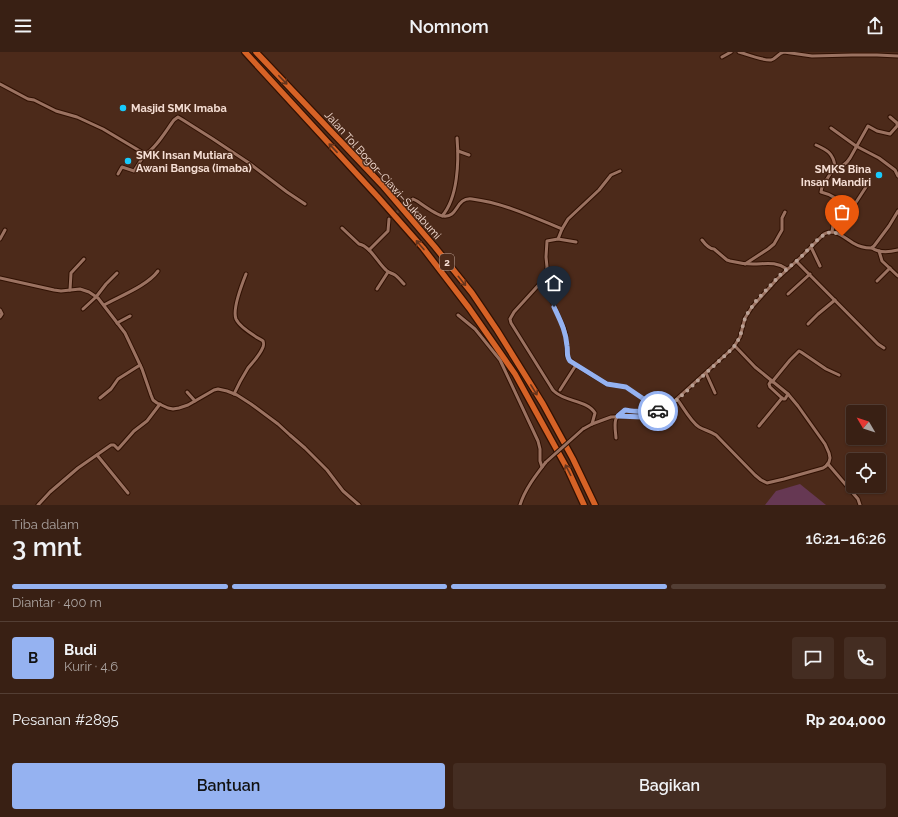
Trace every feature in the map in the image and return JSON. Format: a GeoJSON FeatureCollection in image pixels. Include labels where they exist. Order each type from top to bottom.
{"type":"FeatureCollection","features":[{"type":"Feature","properties":{"kind":"highway","name":"Jalan Tol Bogor–Ciawi–Sukabumi"},"geometry":{"type":"LineString","coordinates":[[245,52],[423,248],[469,308],[515,374],[568,470],[584,505]]}},
{"type":"Feature","properties":{"kind":"highway","name":"Jalan Tol Bogor–Ciawi–Sukabumi"},"geometry":{"type":"LineString","coordinates":[[256,52],[382,185],[472,293],[543,404],[573,459],[595,505]]}},
{"type":"Feature","properties":{"kind":"street"},"geometry":{"type":"LineString","coordinates":[[722,57],[731,52]]}},
{"type":"Feature","properties":{"kind":"street"},"geometry":{"type":"LineString","coordinates":[[739,52],[769,60],[774,59],[784,52],[812,56],[852,54],[898,56]]}},
{"type":"Feature","properties":{"kind":"street"},"geometry":{"type":"LineString","coordinates":[[0,84],[28,99],[34,100],[59,112],[77,117],[108,131],[145,154]]}},
{"type":"Feature","properties":{"kind":"street"},"geometry":{"type":"LineString","coordinates":[[118,174],[122,167],[134,171],[145,154],[152,149],[174,120],[178,117],[213,138],[305,204]]}},
{"type":"Feature","properties":{"kind":"street"},"geometry":{"type":"LineString","coordinates":[[836,166],[841,168],[847,162],[868,126],[877,131],[890,134],[898,124],[890,117]]}},
{"type":"Feature","properties":{"kind":"street"},"geometry":{"type":"LineString","coordinates":[[831,128],[856,146],[882,160],[895,170],[898,176]]}},
{"type":"Feature","properties":{"kind":"street"},"geometry":{"type":"LineString","coordinates":[[442,216],[448,207],[453,192],[458,168],[458,138]]}},
{"type":"Feature","properties":{"kind":"street"},"geometry":{"type":"LineString","coordinates":[[816,145],[832,154],[836,166],[822,187],[821,192],[830,195],[838,200],[842,206],[851,210],[866,187]]}},
{"type":"Feature","properties":{"kind":"street"},"geometry":{"type":"LineString","coordinates":[[458,151],[469,155]]}},
{"type":"Feature","properties":{"kind":"street"},"geometry":{"type":"LineString","coordinates":[[558,239],[562,228],[568,219],[598,190],[611,174],[620,171]]}},
{"type":"Feature","properties":{"kind":"street"},"geometry":{"type":"LineString","coordinates":[[408,203],[413,199],[444,216],[454,212],[461,202],[466,199],[490,202],[562,228]]}},
{"type":"Feature","properties":{"kind":"street"},"geometry":{"type":"LineString","coordinates":[[832,232],[834,218],[842,206]]}},
{"type":"Feature","properties":{"kind":"street"},"geometry":{"type":"LineString","coordinates":[[872,248],[889,226],[898,211]]}},
{"type":"Feature","properties":{"kind":"street"},"geometry":{"type":"LineString","coordinates":[[745,264],[774,244],[782,230],[782,218],[784,212]]}},
{"type":"Feature","properties":{"kind":"street"},"geometry":{"type":"LineString","coordinates":[[369,250],[388,231],[389,220]]}},
{"type":"Feature","properties":{"kind":"street"},"geometry":{"type":"LineString","coordinates":[[342,228],[359,244],[363,245],[369,250],[388,272],[394,274],[404,284]]}},
{"type":"Feature","properties":{"kind":"street"},"geometry":{"type":"LineString","coordinates":[[0,238],[5,230]]}},
{"type":"Feature","properties":{"kind":"street"},"geometry":{"type":"LineString","coordinates":[[520,505],[536,474],[546,462],[583,429],[608,417],[644,416],[662,409],[678,399],[735,346],[740,337],[747,314],[752,307],[786,269],[826,233],[832,232],[839,234],[858,245],[879,251],[898,250]]}},
{"type":"Feature","properties":{"kind":"street"},"geometry":{"type":"LineString","coordinates":[[576,242],[558,239],[549,240],[546,242],[546,288],[564,328],[568,358],[570,361],[607,384],[627,388],[648,402],[648,406],[643,410],[638,412],[625,410],[618,416],[614,423],[616,438]]}},
{"type":"Feature","properties":{"kind":"street"},"geometry":{"type":"LineString","coordinates":[[702,240],[707,246],[714,249],[727,260],[745,264],[774,263],[786,269]]}},
{"type":"Feature","properties":{"kind":"street"},"geometry":{"type":"LineString","coordinates":[[811,247],[820,266]]}},
{"type":"Feature","properties":{"kind":"street"},"geometry":{"type":"LineString","coordinates":[[879,251],[882,261],[898,276]]}},
{"type":"Feature","properties":{"kind":"street"},"geometry":{"type":"LineString","coordinates":[[70,290],[72,273],[84,259]]}},
{"type":"Feature","properties":{"kind":"street"},"geometry":{"type":"LineString","coordinates":[[796,261],[878,344],[884,348]]}},
{"type":"Feature","properties":{"kind":"street"},"geometry":{"type":"LineString","coordinates":[[877,281],[890,268]]}},
{"type":"Feature","properties":{"kind":"street"},"geometry":{"type":"LineString","coordinates":[[104,305],[149,280],[158,271]]}},
{"type":"Feature","properties":{"kind":"street"},"geometry":{"type":"LineString","coordinates":[[377,289],[388,272]]}},
{"type":"Feature","properties":{"kind":"street"},"geometry":{"type":"LineString","coordinates":[[83,309],[96,297],[117,273]]}},
{"type":"Feature","properties":{"kind":"street"},"geometry":{"type":"LineString","coordinates":[[234,394],[240,381],[258,356],[264,344],[241,326],[236,317],[237,300],[246,274]]}},
{"type":"Feature","properties":{"kind":"street"},"geometry":{"type":"LineString","coordinates":[[788,294],[810,274]]}},
{"type":"Feature","properties":{"kind":"street"},"geometry":{"type":"LineString","coordinates":[[0,278],[50,290],[82,290],[89,292],[104,305],[125,333],[145,376],[151,395],[155,401],[168,408],[176,408],[183,407],[216,390],[224,390],[234,394],[251,404],[280,425],[290,436],[316,458],[343,491],[359,505]]}},
{"type":"Feature","properties":{"kind":"street"},"geometry":{"type":"LineString","coordinates":[[545,278],[514,312],[510,319],[555,393],[592,409],[595,413],[592,424]]}},
{"type":"Feature","properties":{"kind":"street"},"geometry":{"type":"LineString","coordinates":[[808,324],[835,300]]}},
{"type":"Feature","properties":{"kind":"street"},"geometry":{"type":"LineString","coordinates":[[0,310],[2,314],[0,317]]}},
{"type":"Feature","properties":{"kind":"street"},"geometry":{"type":"LineString","coordinates":[[118,323],[130,316]]}},
{"type":"Feature","properties":{"kind":"street"},"geometry":{"type":"LineString","coordinates":[[458,316],[475,329],[500,360],[538,441],[542,467]]}},
{"type":"Feature","properties":{"kind":"street"},"geometry":{"type":"LineString","coordinates":[[678,399],[695,424],[716,434],[748,469],[764,481],[770,482],[784,480],[823,468],[828,464],[830,456],[825,444],[798,406],[788,394],[771,381],[735,346]]}},
{"type":"Feature","properties":{"kind":"street"},"geometry":{"type":"LineString","coordinates":[[782,398],[770,387],[769,384],[799,351],[826,369],[839,375]]}},
{"type":"Feature","properties":{"kind":"street"},"geometry":{"type":"LineString","coordinates":[[100,398],[111,389],[118,379],[140,365]]}},
{"type":"Feature","properties":{"kind":"street"},"geometry":{"type":"LineString","coordinates":[[560,390],[576,365]]}},
{"type":"Feature","properties":{"kind":"street"},"geometry":{"type":"LineString","coordinates":[[706,373],[715,393]]}},
{"type":"Feature","properties":{"kind":"street"},"geometry":{"type":"LineString","coordinates":[[187,392],[195,401]]}},
{"type":"Feature","properties":{"kind":"street"},"geometry":{"type":"LineString","coordinates":[[759,426],[782,398],[785,399],[788,394]]}},
{"type":"Feature","properties":{"kind":"street"},"geometry":{"type":"LineString","coordinates":[[38,505],[50,492],[78,468],[113,445],[118,449],[134,431],[147,421],[160,404]]}},
{"type":"Feature","properties":{"kind":"street"},"geometry":{"type":"LineString","coordinates":[[97,455],[128,492]]}},
{"type":"Feature","properties":{"kind":"street"},"geometry":{"type":"LineString","coordinates":[[828,464],[858,499],[860,505]]}},
{"type":"Feature","properties":{"kind":"shaded area"},"geometry":{"type":"Polygon","coordinates":[[[800,484],[826,505],[765,505],[776,491],[800,484]]]}},
{"type":"Feature","properties":{"kind":"tunnel"},"geometry":{"type":"LineString","coordinates":[[389,219],[408,203]]}},
{"type":"Feature","properties":{"kind":"way so far"},"geometry":{"type":"LineString","coordinates":[[658,411],[678,399],[733,348],[742,333],[747,314],[756,301],[786,269],[826,233],[834,232],[842,236]]}},
{"type":"Feature","properties":{"kind":"place","name":"Masjid SMK Imaba"},"geometry":{"type":"Point","coordinates":[123,108]}},
{"type":"Feature","properties":{"kind":"place","name":"SMK Insan Mutiara Awani Bangsa (imaba)"},"geometry":{"type":"Point","coordinates":[128,161]}},
{"type":"Feature","properties":{"kind":"place","name":"SMKS Bina Insan Mandiri"},"geometry":{"type":"Point","coordinates":[879,175]}},
{"type":"Feature","properties":{"kind":"route"},"geometry":{"type":"LineString","coordinates":[[554,307],[564,328],[566,335],[567,356],[570,361],[610,386],[626,387],[649,404],[647,408],[638,412],[625,410],[618,416],[642,417],[658,411]]}}]}
